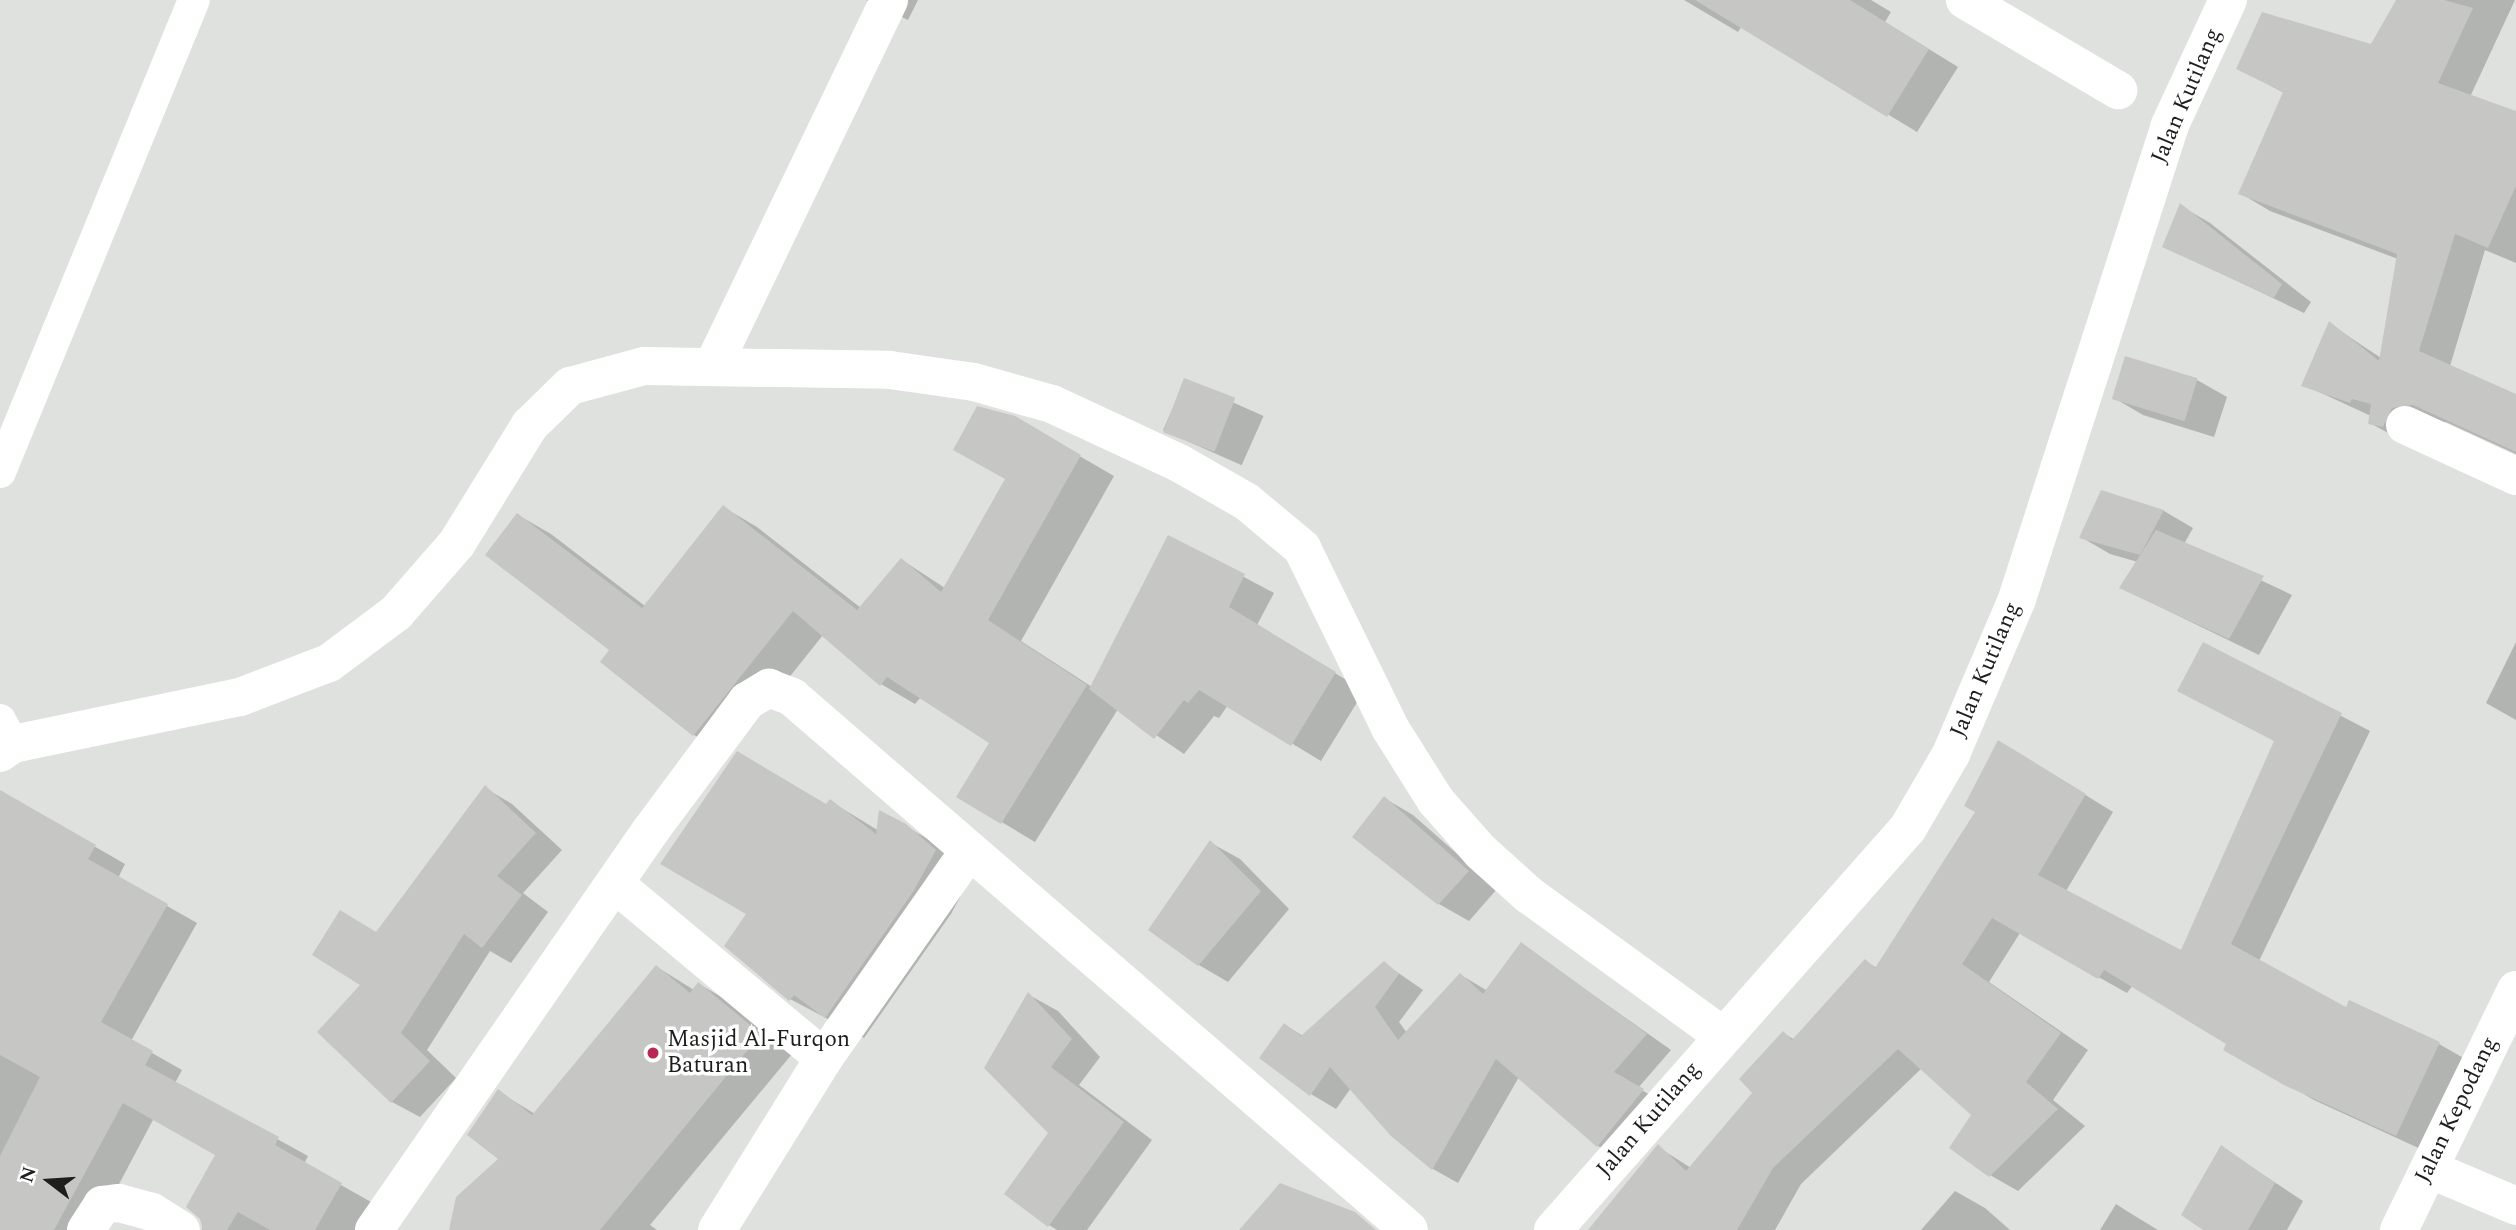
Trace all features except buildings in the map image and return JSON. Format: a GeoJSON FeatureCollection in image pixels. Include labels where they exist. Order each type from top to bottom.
{"type":"FeatureCollection","features":[{"type":"Feature","properties":{"kind":"street"},"geometry":{"type":"LineString","coordinates":[[713,366],[888,0]]}},
{"type":"Feature","properties":{"kind":"street"},"geometry":{"type":"LineString","coordinates":[[1965,0],[2118,90]]}},
{"type":"Feature","properties":{"kind":"street","name":"Jalan Kutilang"},"geometry":{"type":"LineString","coordinates":[[1553,1230],[1908,828],[1951,754],[2017,599],[2169,127],[2228,0]]}},
{"type":"Feature","properties":{"kind":"street"},"geometry":{"type":"LineString","coordinates":[[4,739],[240,697],[329,663],[397,613],[457,543],[530,425],[570,386],[644,366],[890,370],[974,382],[1052,404],[1179,463],[1247,502],[1303,548],[1390,727],[1436,801],[1481,852],[1529,895],[1723,1036]]}},
{"type":"Feature","properties":{"kind":"street"},"geometry":{"type":"LineString","coordinates":[[2406,425],[2516,476]]}},
{"type":"Feature","properties":{"kind":"street"},"geometry":{"type":"LineString","coordinates":[[374,1230],[615,884],[747,701],[769,688],[792,697],[968,852],[1409,1230]]}},
{"type":"Feature","properties":{"kind":"street"},"geometry":{"type":"LineString","coordinates":[[717,1230],[824,1058],[968,852]]}},
{"type":"Feature","properties":{"kind":"street"},"geometry":{"type":"LineString","coordinates":[[615,884],[824,1058]]}},
{"type":"Feature","properties":{"kind":"street","name":"Jalan Kepodang"},"geometry":{"type":"LineString","coordinates":[[2399,1230],[2516,990]]}},
{"type":"Feature","properties":{"kind":"street"},"geometry":{"type":"LineString","coordinates":[[2428,1169],[2516,1206]]}},
{"type":"Feature","properties":{"kind":"street"},"geometry":{"type":"LineString","coordinates":[[86,1230],[102,1205],[120,1203],[152,1212],[181,1230]]}},
{"type":"Feature","properties":{"kind":"lane"},"geometry":{"type":"LineString","coordinates":[[0,472],[194,0]]}},
{"type":"Feature","properties":{"kind":"place","name":"Masjid Al-Furqon Baturan"},"geometry":{"type":"Point","coordinates":[653,1053]}}]}
